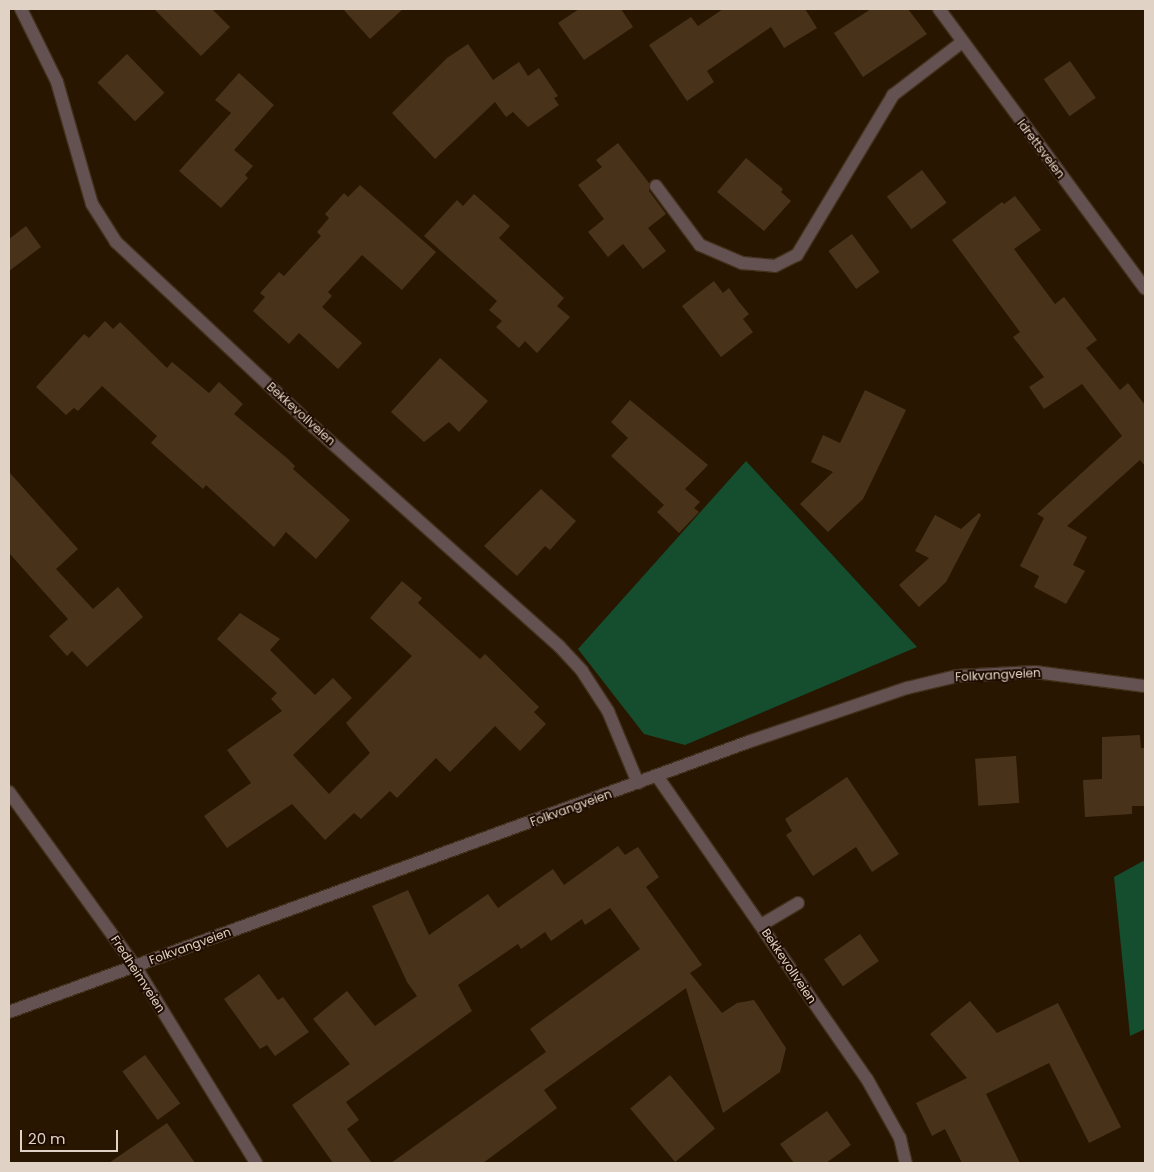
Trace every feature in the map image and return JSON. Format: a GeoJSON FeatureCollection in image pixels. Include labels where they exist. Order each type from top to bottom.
{"type":"FeatureCollection","features":[{"type":"Feature","properties":{"kind":"street","name":"Bekkevollveien"},"geometry":{"type":"LineString","coordinates":[[21,9],[57,82],[92,204],[116,242],[314,427],[559,646],[582,671],[608,711],[638,783]]}},
{"type":"Feature","properties":{"kind":"street","name":"Idrettsveien"},"geometry":{"type":"LineString","coordinates":[[939,9],[1145,288]]}},
{"type":"Feature","properties":{"kind":"street"},"geometry":{"type":"LineString","coordinates":[[656,186],[700,245],[742,263],[775,266],[797,255],[893,95],[962,42]]}},
{"type":"Feature","properties":{"kind":"street","name":"Folkvangveien"},"geometry":{"type":"LineString","coordinates":[[9,1012],[849,707],[957,676],[1035,672],[1145,686]]}},
{"type":"Feature","properties":{"kind":"street","name":"Bekkevollveien"},"geometry":{"type":"LineString","coordinates":[[657,776],[867,1079],[900,1138],[906,1163]]}},
{"type":"Feature","properties":{"kind":"street","name":"Fredheimveien"},"geometry":{"type":"LineString","coordinates":[[9,792],[135,966],[256,1163]]}},
{"type":"Feature","properties":{"kind":"street"},"geometry":{"type":"LineString","coordinates":[[761,925],[798,903]]}},
{"type":"Feature","properties":{"kind":"green space"},"geometry":{"type":"Polygon","coordinates":[[[746,461],[917,647],[685,745],[644,734],[578,649],[746,461]]]}},
{"type":"Feature","properties":{"kind":"green space"},"geometry":{"type":"Polygon","coordinates":[[[1145,860],[1145,1029],[1130,1036],[1114,877],[1145,860]]]}},
{"type":"Feature","properties":{"kind":"building"},"geometry":{"type":"Polygon","coordinates":[[[154,9],[212,9],[230,27],[201,56],[154,9]]]}},
{"type":"Feature","properties":{"kind":"building"},"geometry":{"type":"Polygon","coordinates":[[[343,9],[403,9],[370,39],[343,9]]]}},
{"type":"Feature","properties":{"kind":"building"},"geometry":{"type":"Polygon","coordinates":[[[579,9],[621,9],[633,27],[584,60],[558,23],[579,9]]]}},
{"type":"Feature","properties":{"kind":"building"},"geometry":{"type":"Polygon","coordinates":[[[723,9],[805,9],[817,28],[784,48],[771,27],[707,71],[714,82],[687,101],[649,45],[691,17],[698,26],[723,9]]]}},
{"type":"Feature","properties":{"kind":"building"},"geometry":{"type":"Polygon","coordinates":[[[871,9],[908,9],[927,34],[863,77],[834,33],[871,9]]]}},
{"type":"Feature","properties":{"kind":"building"},"geometry":{"type":"Polygon","coordinates":[[[468,44],[493,80],[519,62],[528,76],[539,68],[558,96],[554,98],[559,105],[528,127],[513,112],[506,117],[495,102],[435,159],[392,113],[447,58],[468,44]]]}},
{"type":"Feature","properties":{"kind":"building"},"geometry":{"type":"Polygon","coordinates":[[[127,54],[165,93],[135,121],[98,82],[127,54]]]}},
{"type":"Feature","properties":{"kind":"building"},"geometry":{"type":"Polygon","coordinates":[[[1070,61],[1096,98],[1070,116],[1044,79],[1070,61]]]}},
{"type":"Feature","properties":{"kind":"building"},"geometry":{"type":"Polygon","coordinates":[[[239,73],[274,105],[234,150],[253,166],[245,175],[248,178],[221,208],[179,171],[231,113],[215,100],[239,73]]]}},
{"type":"Feature","properties":{"kind":"building"},"geometry":{"type":"Polygon","coordinates":[[[618,143],[649,183],[649,191],[666,214],[648,228],[666,251],[643,269],[623,244],[608,257],[588,232],[604,219],[578,185],[602,167],[596,160],[618,143]]]}},
{"type":"Feature","properties":{"kind":"building"},"geometry":{"type":"Polygon","coordinates":[[[746,158],[783,189],[781,192],[791,201],[764,231],[717,192],[746,158]]]}},
{"type":"Feature","properties":{"kind":"building"},"geometry":{"type":"Polygon","coordinates":[[[922,170],[947,203],[912,229],[887,196],[922,170]]]}},
{"type":"Feature","properties":{"kind":"building"},"geometry":{"type":"Polygon","coordinates":[[[360,185],[436,252],[402,290],[362,255],[328,292],[332,296],[322,307],[362,343],[338,369],[299,333],[289,344],[253,311],[265,297],[260,293],[279,272],[284,276],[321,236],[317,232],[329,218],[325,214],[344,193],[348,197],[360,185]]]}},
{"type":"Feature","properties":{"kind":"building"},"geometry":{"type":"Polygon","coordinates":[[[474,194],[510,226],[499,238],[564,298],[557,306],[570,317],[537,353],[525,341],[519,348],[496,327],[502,321],[489,310],[497,301],[424,236],[457,200],[463,206],[474,194]]]}},
{"type":"Feature","properties":{"kind":"building"},"geometry":{"type":"Polygon","coordinates":[[[1015,196],[1041,230],[1014,249],[1055,304],[1064,297],[1097,340],[1086,348],[1120,390],[1128,383],[1145,405],[1145,466],[1140,460],[1067,526],[1087,537],[1073,565],[1085,571],[1066,604],[1034,587],[1039,576],[1020,566],[1044,518],[1037,514],[1122,436],[1082,384],[1044,409],[1029,387],[1044,377],[1013,337],[1020,332],[952,240],[1002,202],[1004,204],[1015,196]]]}},
{"type":"Feature","properties":{"kind":"building"},"geometry":{"type":"Polygon","coordinates":[[[26,226],[41,247],[9,271],[9,239],[26,226]]]}},
{"type":"Feature","properties":{"kind":"building"},"geometry":{"type":"Polygon","coordinates":[[[852,234],[880,272],[856,289],[829,251],[852,234]]]}},
{"type":"Feature","properties":{"kind":"building"},"geometry":{"type":"Polygon","coordinates":[[[714,281],[723,293],[729,288],[749,314],[743,319],[753,332],[721,357],[682,306],[714,281]]]}},
{"type":"Feature","properties":{"kind":"building"},"geometry":{"type":"Polygon","coordinates":[[[105,321],[113,329],[120,322],[167,368],[172,362],[209,393],[219,382],[243,404],[234,414],[288,459],[295,466],[293,469],[350,520],[316,559],[286,532],[274,547],[206,485],[203,489],[151,443],[157,436],[102,386],[78,411],[74,408],[66,415],[36,387],[84,334],[89,338],[105,321]]]}},
{"type":"Feature","properties":{"kind":"building"},"geometry":{"type":"Polygon","coordinates":[[[440,358],[488,401],[459,432],[449,422],[424,442],[391,412],[440,358]]]}},
{"type":"Feature","properties":{"kind":"building"},"geometry":{"type":"Polygon","coordinates":[[[865,390],[906,410],[863,499],[828,532],[800,504],[833,472],[811,462],[823,435],[840,443],[865,390]]]}},
{"type":"Feature","properties":{"kind":"building"},"geometry":{"type":"Polygon","coordinates":[[[630,400],[708,465],[685,489],[700,502],[694,508],[699,512],[679,533],[657,512],[664,505],[611,456],[628,438],[611,422],[630,400]]]}},
{"type":"Feature","properties":{"kind":"building"},"geometry":{"type":"Polygon","coordinates":[[[9,472],[78,549],[56,569],[93,609],[118,587],[143,617],[87,667],[72,651],[67,656],[49,636],[68,619],[9,553],[9,472]]]}},
{"type":"Feature","properties":{"kind":"building"},"geometry":{"type":"Polygon","coordinates":[[[541,489],[576,521],[550,550],[545,546],[517,576],[484,546],[541,489]]]}},
{"type":"Feature","properties":{"kind":"building"},"geometry":{"type":"Polygon","coordinates":[[[979,513],[981,515],[946,582],[919,607],[899,585],[929,558],[915,551],[935,515],[961,529],[979,513]]]}},
{"type":"Feature","properties":{"kind":"building"},"geometry":{"type":"Polygon","coordinates":[[[402,581],[422,598],[418,603],[480,659],[485,654],[539,707],[534,712],[546,724],[520,751],[495,726],[450,772],[436,758],[397,798],[390,791],[361,819],[354,813],[325,840],[292,804],[227,848],[204,816],[251,783],[227,750],[282,711],[271,699],[277,693],[217,639],[240,613],[280,639],[270,650],[315,695],[333,678],[352,698],[293,755],[329,794],[370,753],[346,723],[412,656],[370,618],[402,581]]]}},
{"type":"Feature","properties":{"kind":"building"},"geometry":{"type":"Polygon","coordinates":[[[1140,735],[1141,748],[1144,748],[1145,806],[1132,806],[1132,814],[1085,817],[1083,780],[1102,779],[1102,737],[1140,735]]]}},
{"type":"Feature","properties":{"kind":"building"},"geometry":{"type":"Polygon","coordinates":[[[1016,756],[1019,803],[978,806],[975,759],[1016,756]]]}},
{"type":"Feature","properties":{"kind":"building"},"geometry":{"type":"Polygon","coordinates":[[[847,777],[899,854],[872,872],[856,847],[813,876],[786,835],[792,831],[785,819],[847,777]]]}},
{"type":"Feature","properties":{"kind":"building"},"geometry":{"type":"Polygon","coordinates":[[[618,846],[625,855],[638,847],[659,877],[646,887],[702,965],[690,973],[722,1013],[737,1003],[754,1000],[786,1048],[780,1072],[723,1113],[686,988],[544,1090],[557,1108],[483,1163],[391,1163],[546,1052],[530,1029],[640,949],[610,908],[585,925],[582,919],[551,941],[545,932],[521,949],[518,944],[458,985],[472,1011],[346,1102],[359,1120],[347,1129],[372,1163],[333,1163],[292,1105],[350,1064],[313,1019],[347,991],[375,1026],[417,996],[407,982],[372,906],[408,890],[429,935],[488,894],[498,908],[553,869],[564,885],[618,846]]]}},
{"type":"Feature","properties":{"kind":"building"},"geometry":{"type":"Polygon","coordinates":[[[860,934],[879,961],[843,986],[824,959],[860,934]]]}},
{"type":"Feature","properties":{"kind":"building"},"geometry":{"type":"Polygon","coordinates":[[[259,974],[278,1000],[283,997],[309,1032],[275,1056],[267,1045],[260,1049],[224,999],[259,974]]]}},
{"type":"Feature","properties":{"kind":"building"},"geometry":{"type":"Polygon","coordinates":[[[970,1001],[997,1033],[1058,1003],[1121,1127],[1089,1143],[1049,1063],[986,1094],[1020,1163],[962,1163],[945,1129],[932,1136],[916,1103],[967,1078],[930,1034],[970,1001]]]}},
{"type":"Feature","properties":{"kind":"building"},"geometry":{"type":"Polygon","coordinates":[[[145,1055],[180,1104],[158,1120],[122,1071],[145,1055]]]}},
{"type":"Feature","properties":{"kind":"building"},"geometry":{"type":"Polygon","coordinates":[[[670,1075],[715,1129],[675,1162],[630,1108],[670,1075]]]}},
{"type":"Feature","properties":{"kind":"building"},"geometry":{"type":"Polygon","coordinates":[[[827,1111],[851,1145],[826,1163],[794,1163],[780,1144],[827,1111]]]}},
{"type":"Feature","properties":{"kind":"building"},"geometry":{"type":"Polygon","coordinates":[[[167,1123],[195,1163],[109,1163],[167,1123]]]}}]}
